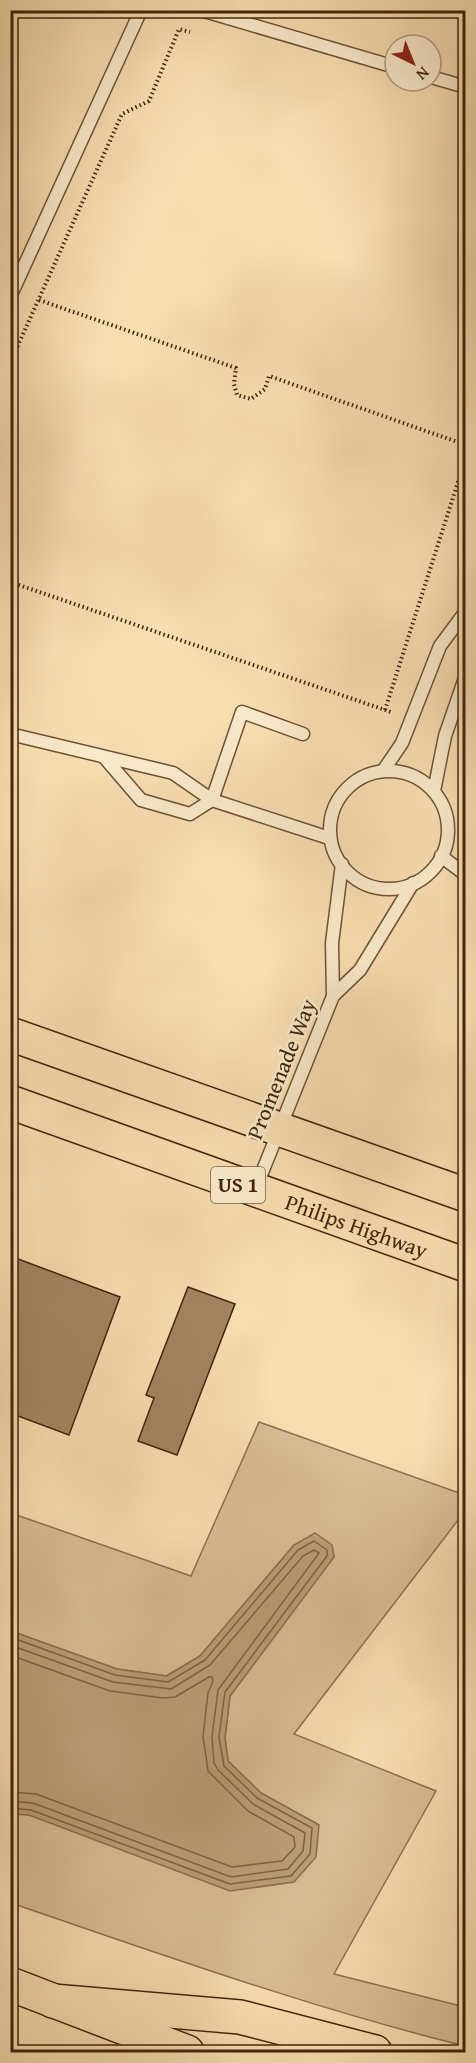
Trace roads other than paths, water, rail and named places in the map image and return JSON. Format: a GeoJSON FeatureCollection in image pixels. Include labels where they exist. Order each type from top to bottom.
{"type":"FeatureCollection","features":[{"type":"Feature","properties":{"kind":"main road"},"geometry":{"type":"LineString","coordinates":[[10,1034],[465,1194]]}},
{"type":"Feature","properties":{"kind":"main road","name":"Philips Highway"},"geometry":{"type":"LineString","coordinates":[[10,1102],[465,1265]]}},
{"type":"Feature","properties":{"kind":"main road"},"geometry":{"type":"LineString","coordinates":[[10,1984],[188,2052]]}},
{"type":"Feature","properties":{"kind":"main road"},"geometry":{"type":"LineString","coordinates":[[52,2001],[240,2017],[375,2052]]}},
{"type":"Feature","properties":{"kind":"lane"},"geometry":{"type":"LineString","coordinates":[[10,297],[141,10]]}},
{"type":"Feature","properties":{"kind":"lane"},"geometry":{"type":"LineString","coordinates":[[201,10],[383,63]]}},
{"type":"Feature","properties":{"kind":"lane"},"geometry":{"type":"LineString","coordinates":[[443,81],[465,87]]}},
{"type":"Feature","properties":{"kind":"lane"},"geometry":{"type":"LineString","coordinates":[[383,771],[402,743],[440,646],[465,611]]}},
{"type":"Feature","properties":{"kind":"lane"},"geometry":{"type":"LineString","coordinates":[[434,791],[445,736],[465,675]]}},
{"type":"Feature","properties":{"kind":"lane"},"geometry":{"type":"LineString","coordinates":[[104,757],[141,800],[190,814],[212,800],[242,712],[303,734]]}},
{"type":"Feature","properties":{"kind":"lane"},"geometry":{"type":"LineString","coordinates":[[10,734],[173,773],[212,800],[329,838]]}},
{"type":"Feature","properties":{"kind":"lane"},"geometry":{"type":"LineString","coordinates":[[383,771],[402,772],[419,779],[434,791],[444,807],[448,826],[446,847],[437,865],[422,879],[404,887],[383,889],[364,884],[347,872],[335,855],[329,838],[331,819],[337,801],[349,786],[365,776],[383,771]]}},
{"type":"Feature","properties":{"kind":"lane"},"geometry":{"type":"LineString","coordinates":[[441,856],[465,875]]}},
{"type":"Feature","properties":{"kind":"lane","name":"Promenade Way"},"geometry":{"type":"LineString","coordinates":[[255,1191],[333,996],[332,943],[342,864]]}},
{"type":"Feature","properties":{"kind":"lane","name":"Promenade Way"},"geometry":{"type":"LineString","coordinates":[[333,996],[360,970],[413,883]]}},
{"type":"Feature","properties":{"kind":"water"},"geometry":{"type":"Polygon","coordinates":[[[315,1533],[332,1545],[334,1557],[230,1696],[225,1738],[228,1761],[261,1793],[319,1825],[316,1857],[294,1882],[230,1891],[29,1815],[11,1814],[11,1631],[117,1669],[167,1676],[200,1656],[294,1545],[315,1533]]]}}]}
